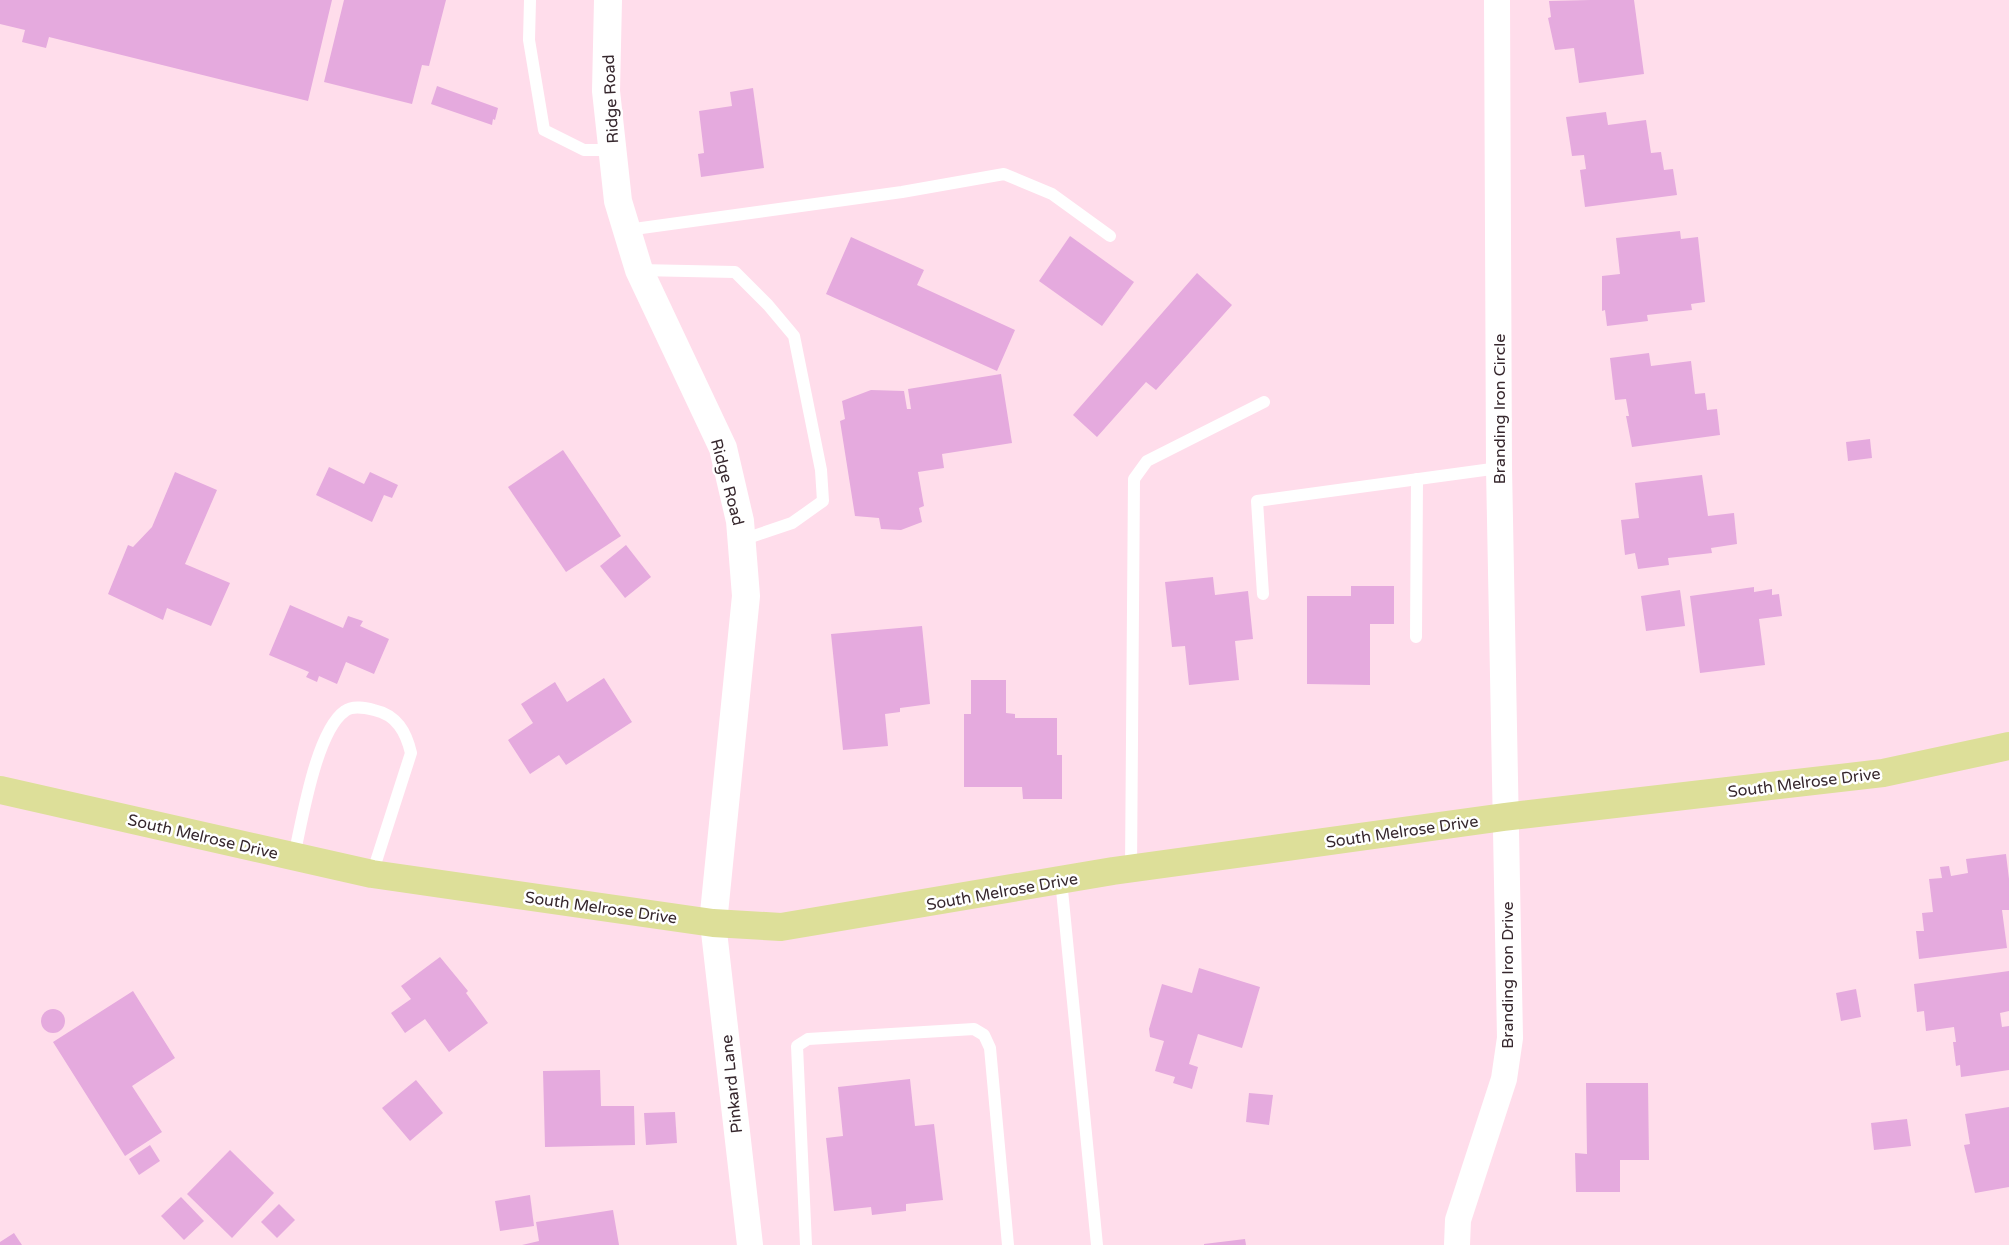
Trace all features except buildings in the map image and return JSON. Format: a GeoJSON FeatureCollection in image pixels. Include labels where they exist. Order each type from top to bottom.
{"type":"FeatureCollection","features":[{"type":"Feature","properties":{"kind":"main road","name":"South Melrose Drive"},"geometry":{"type":"LineString","coordinates":[[0,790],[372,874],[713,923],[782,927],[1131,869],[1504,817],[1882,773],[2009,746]]}},
{"type":"Feature","properties":{"kind":"street","name":"Ridge Road"},"geometry":{"type":"LineString","coordinates":[[608,0],[606,91],[618,201],[639,270],[723,448],[740,521],[746,596],[713,923]]}},
{"type":"Feature","properties":{"kind":"street","name":"Branding Iron Circle"},"geometry":{"type":"LineString","coordinates":[[1497,0],[1499,468],[1504,817]]}},
{"type":"Feature","properties":{"kind":"street","name":"Branding Iron Drive"},"geometry":{"type":"LineString","coordinates":[[1458,1245],[1458,1220],[1504,1079],[1510,1038],[1504,817]]}},
{"type":"Feature","properties":{"kind":"street","name":"Pinkard Lane"},"geometry":{"type":"LineString","coordinates":[[713,923],[750,1245]]}},
{"type":"Feature","properties":{"kind":"lane"},"geometry":{"type":"LineString","coordinates":[[530,0],[529,40],[544,130],[584,150],[612,150]]}},
{"type":"Feature","properties":{"kind":"lane"},"geometry":{"type":"LineString","coordinates":[[627,230],[902,192],[1004,174],[1052,194],[1110,236]]}},
{"type":"Feature","properties":{"kind":"lane"},"geometry":{"type":"LineString","coordinates":[[639,270],[735,272],[768,305],[794,336],[821,470],[824,500],[792,523],[742,540]]}},
{"type":"Feature","properties":{"kind":"lane"},"geometry":{"type":"LineString","coordinates":[[1131,869],[1134,478],[1147,461],[1264,402]]}},
{"type":"Feature","properties":{"kind":"lane"},"geometry":{"type":"LineString","coordinates":[[1263,594],[1257,501],[1499,468]]}},
{"type":"Feature","properties":{"kind":"lane"},"geometry":{"type":"LineString","coordinates":[[1416,637],[1417,479]]}},
{"type":"Feature","properties":{"kind":"lane"},"geometry":{"type":"LineString","coordinates":[[294,856],[312,777],[333,723],[346,709],[362,707],[383,712],[398,723],[406,734],[411,753],[372,874]]}},
{"type":"Feature","properties":{"kind":"lane"},"geometry":{"type":"LineString","coordinates":[[1061,880],[1097,1245]]}},
{"type":"Feature","properties":{"kind":"lane"},"geometry":{"type":"LineString","coordinates":[[806,1245],[797,1046],[808,1039],[974,1029],[984,1035],[990,1048],[1008,1245]]}}]}
